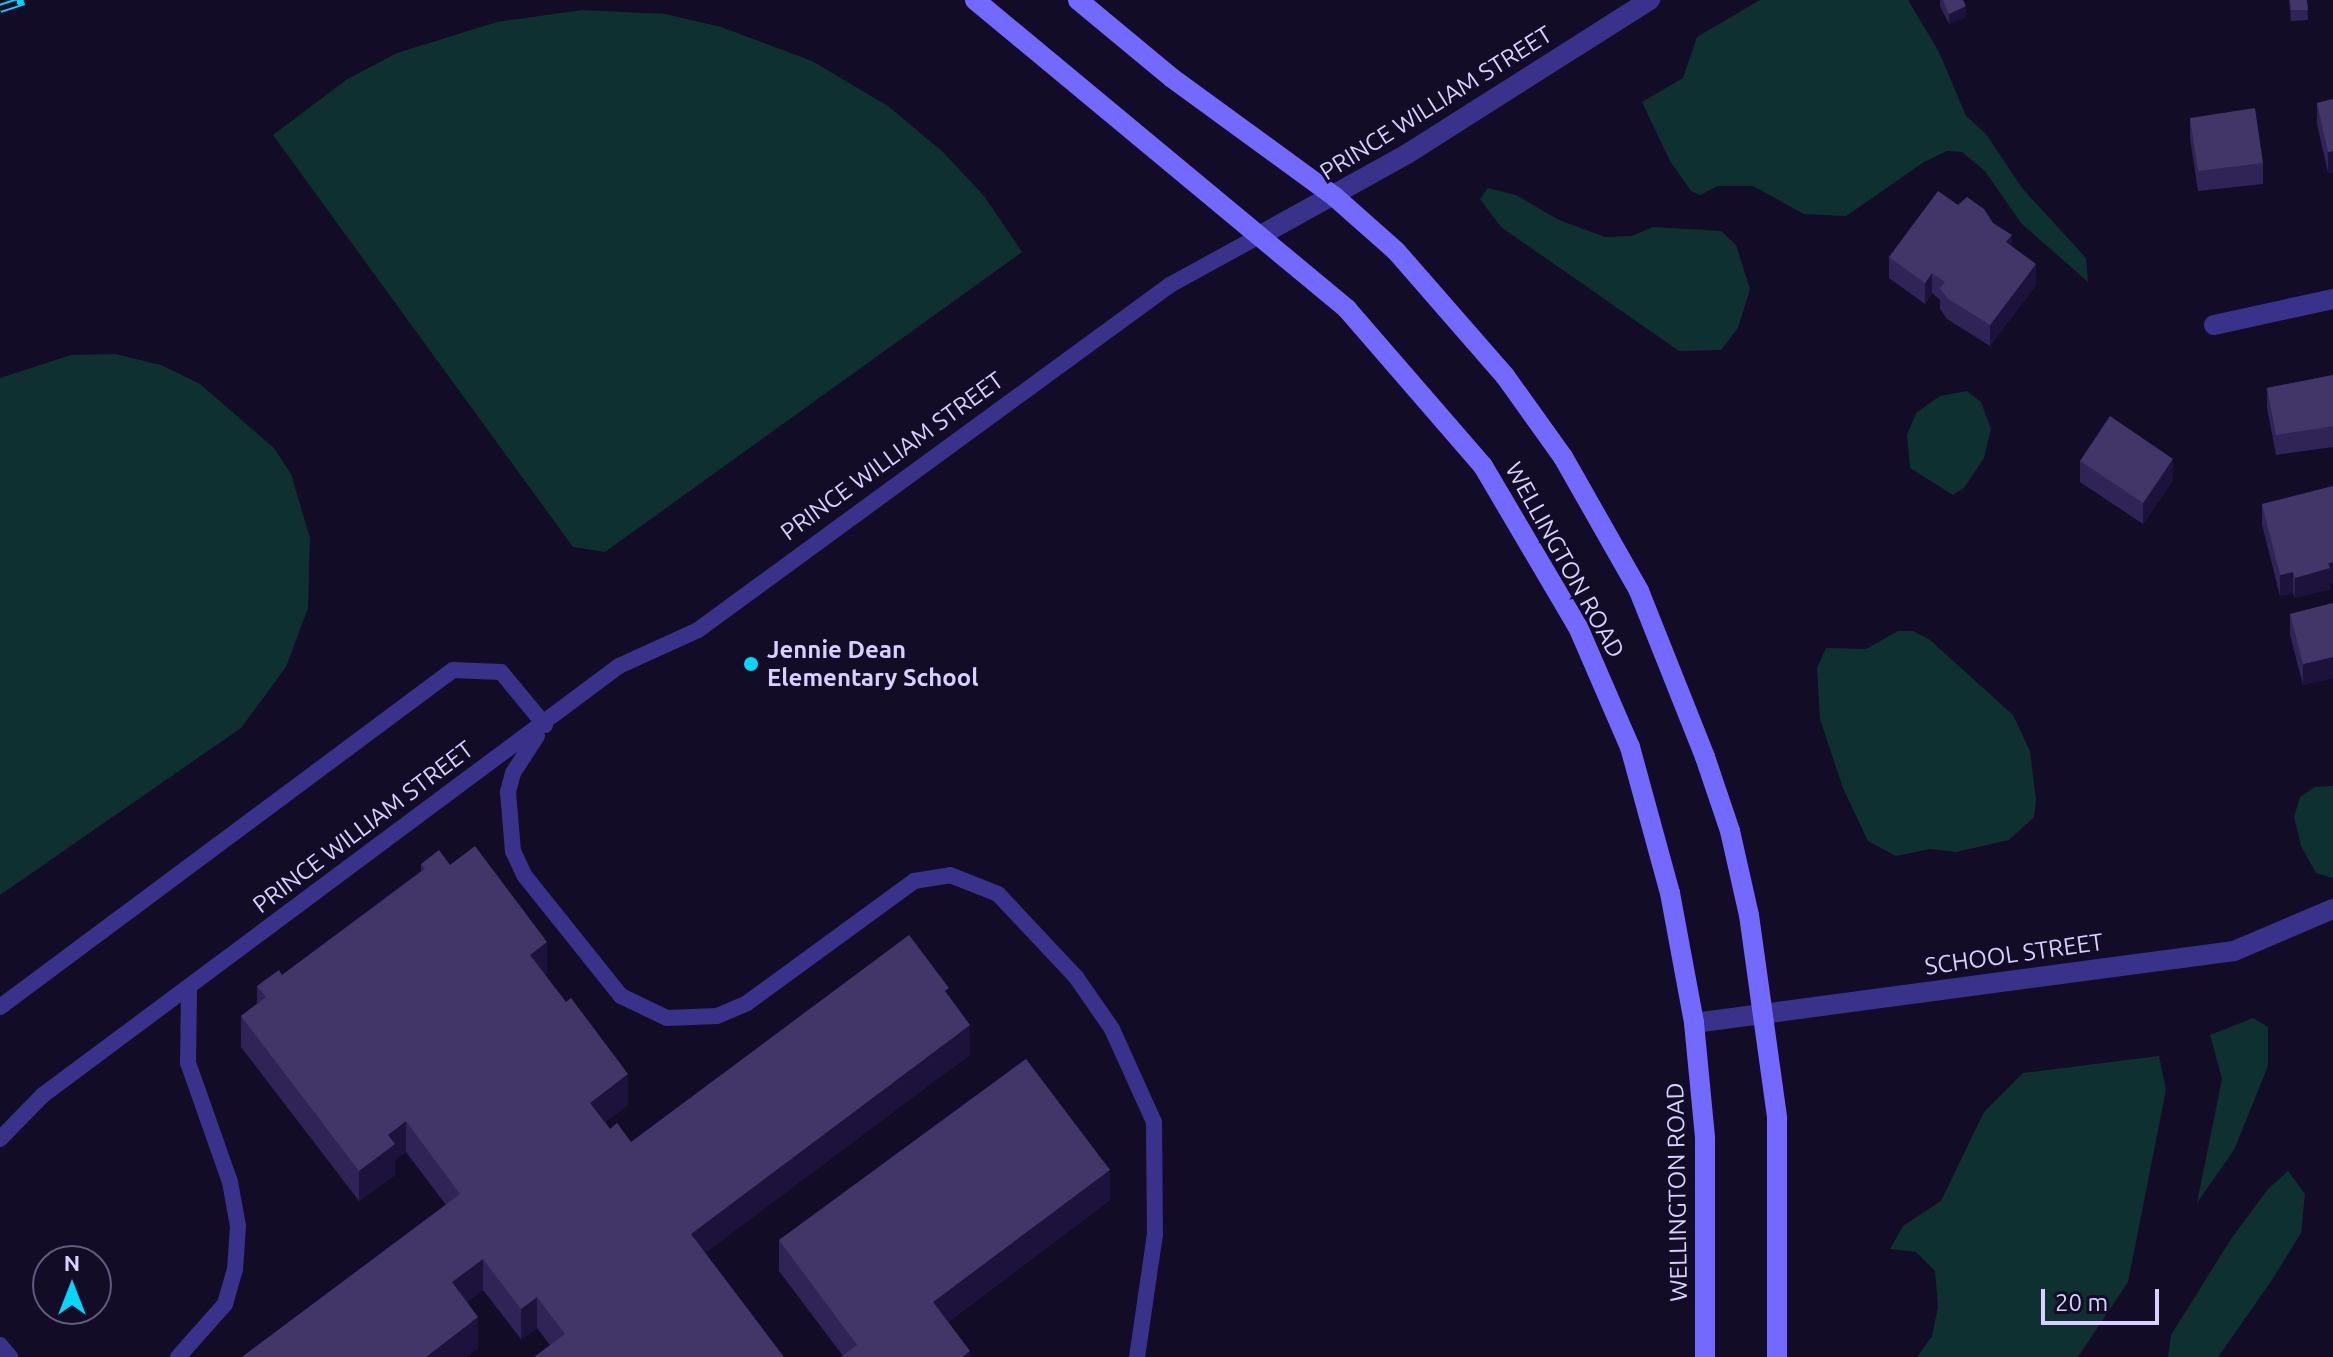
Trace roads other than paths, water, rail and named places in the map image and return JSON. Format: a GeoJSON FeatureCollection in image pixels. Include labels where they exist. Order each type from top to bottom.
{"type":"FeatureCollection","features":[{"type":"Feature","properties":{"kind":"main road","name":"WELLINGTON ROAD"},"geometry":{"type":"LineString","coordinates":[[975,0],[1347,309],[1483,466],[1578,627],[1630,747],[1670,893],[1694,1023],[1705,1138],[1705,1357]]}},
{"type":"Feature","properties":{"kind":"main road","name":"WELLINGTON ROAD"},"geometry":{"type":"LineString","coordinates":[[1078,0],[1172,78],[1335,197],[1406,262],[1505,376],[1604,524],[1667,653],[1730,831],[1765,1013],[1777,1118],[1777,1357]]}},
{"type":"Feature","properties":{"kind":"street","name":"PRINCE WILLIAM STREET"},"geometry":{"type":"LineString","coordinates":[[1261,235],[1335,197],[1650,0]]}},
{"type":"Feature","properties":{"kind":"street"},"geometry":{"type":"LineString","coordinates":[[2214,325],[2333,299]]}},
{"type":"Feature","properties":{"kind":"street","name":"SCHOOL STREET"},"geometry":{"type":"LineString","coordinates":[[1694,1023],[2234,951],[2333,909]]}},
{"type":"Feature","properties":{"kind":"lane","name":"PRINCE WILLIAM STREET"},"geometry":{"type":"LineString","coordinates":[[2,1129],[43,1095],[631,659],[698,630],[1170,285],[1261,235]]}},
{"type":"Feature","properties":{"kind":"lane"},"geometry":{"type":"LineString","coordinates":[[0,1007],[453,670],[501,672],[545,725],[513,773],[507,819],[513,851],[524,875],[621,996],[636,1006],[667,1018],[692,1020],[747,1003],[896,890],[935,874],[987,886],[1018,914],[1076,977],[1112,1029],[1154,1122],[1155,1234],[1137,1357]]}},
{"type":"Feature","properties":{"kind":"lane"},"geometry":{"type":"LineString","coordinates":[[178,1357],[225,1304],[235,1270],[238,1226],[230,1182],[188,1063],[185,1010],[189,989]]}},
{"type":"Feature","properties":{"kind":"lane"},"geometry":{"type":"LineString","coordinates":[[0,1345],[10,1357]]}},
{"type":"Feature","properties":{"kind":"railway"},"geometry":{"type":"LineString","coordinates":[[0,8],[24,0]]}},
{"type":"Feature","properties":{"kind":"place","name":"Jennie Dean Elementary School"},"geometry":{"type":"Point","coordinates":[751,664]}}]}
